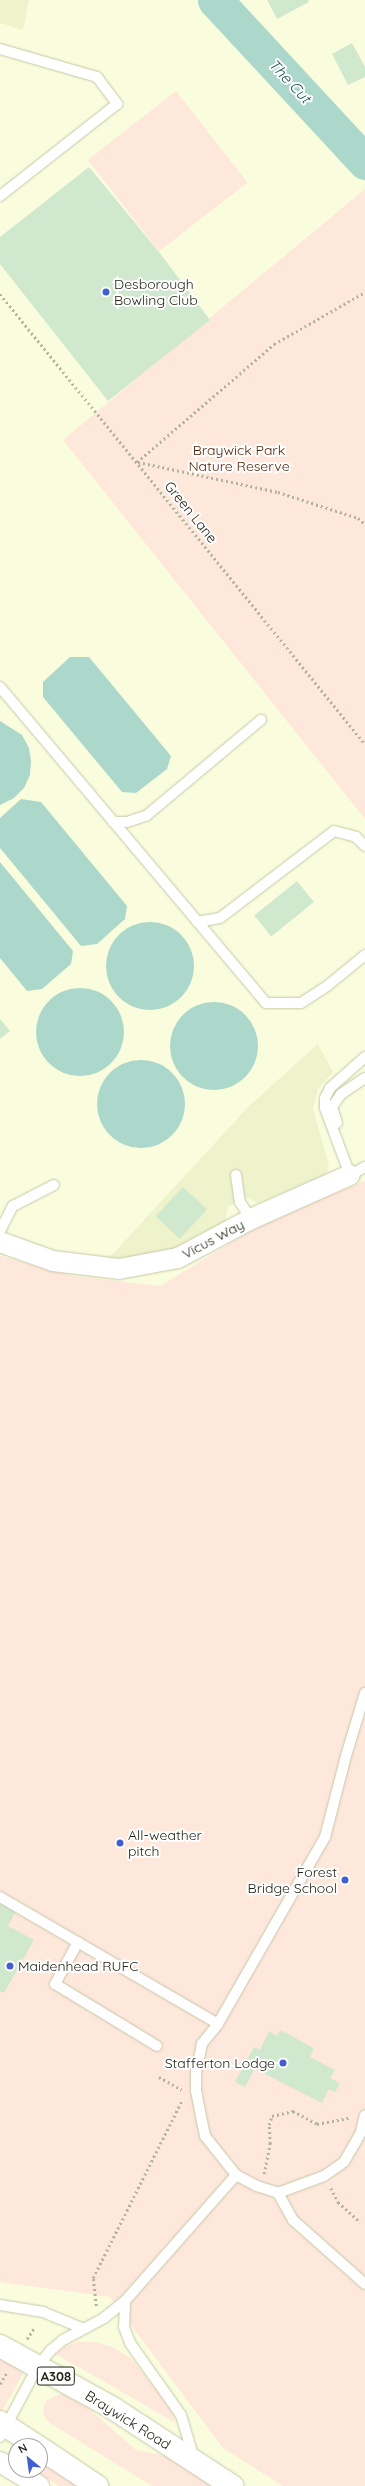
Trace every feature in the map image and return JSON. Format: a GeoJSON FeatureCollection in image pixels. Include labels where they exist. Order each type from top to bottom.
{"type":"FeatureCollection","features":[{"type":"Feature","properties":{"kind":"main road","name":"Braywick Road"},"geometry":{"type":"LineString","coordinates":[[0,2346],[110,2407],[232,2486]]}},
{"type":"Feature","properties":{"kind":"main road"},"geometry":{"type":"LineString","coordinates":[[2,2428],[21,2438]]}},
{"type":"Feature","properties":{"kind":"main road"},"geometry":{"type":"LineString","coordinates":[[48,2453],[97,2486]]}},
{"type":"Feature","properties":{"kind":"street","name":"Vicus Way"},"geometry":{"type":"LineString","coordinates":[[0,1242],[53,1261],[119,1269],[178,1258],[251,1219],[357,1171]]}},
{"type":"Feature","properties":{"kind":"street"},"geometry":{"type":"LineString","coordinates":[[0,2462],[39,2486]]}},
{"type":"Feature","properties":{"kind":"lane"},"geometry":{"type":"LineString","coordinates":[[0,49],[96,77],[117,104],[0,196]]}},
{"type":"Feature","properties":{"kind":"lane"},"geometry":{"type":"LineString","coordinates":[[0,687],[266,1003],[301,1002],[327,986],[365,954]]}},
{"type":"Feature","properties":{"kind":"lane"},"geometry":{"type":"LineString","coordinates":[[113,822],[127,822],[146,816],[262,720]]}},
{"type":"Feature","properties":{"kind":"lane"},"geometry":{"type":"LineString","coordinates":[[197,922],[220,918],[334,831],[356,837],[365,846]]}},
{"type":"Feature","properties":{"kind":"lane"},"geometry":{"type":"LineString","coordinates":[[357,1171],[325,1108],[325,1098],[330,1088],[365,1057]]}},
{"type":"Feature","properties":{"kind":"lane"},"geometry":{"type":"LineString","coordinates":[[357,1171],[349,1160],[332,1107],[341,1094],[365,1078]]}},
{"type":"Feature","properties":{"kind":"lane"},"geometry":{"type":"LineString","coordinates":[[236,1175],[240,1202],[251,1219]]}},
{"type":"Feature","properties":{"kind":"lane"},"geometry":{"type":"LineString","coordinates":[[0,1231],[12,1206],[54,1185]]}},
{"type":"Feature","properties":{"kind":"lane"},"geometry":{"type":"LineString","coordinates":[[365,1694],[346,1756],[325,1837],[218,2024],[202,2044],[196,2072],[198,2108],[205,2136],[236,2175],[257,2186],[278,2193],[324,2176],[344,2162],[361,2132],[365,2115]]}},
{"type":"Feature","properties":{"kind":"lane"},"geometry":{"type":"LineString","coordinates":[[0,1897],[218,2024]]}},
{"type":"Feature","properties":{"kind":"lane"},"geometry":{"type":"LineString","coordinates":[[78,1942],[55,1984],[157,2046]]}},
{"type":"Feature","properties":{"kind":"lane"},"geometry":{"type":"LineString","coordinates":[[2,2428],[38,2366],[63,2340],[104,2318],[125,2301],[236,2175]]}},
{"type":"Feature","properties":{"kind":"lane"},"geometry":{"type":"LineString","coordinates":[[278,2193],[294,2220],[365,2284]]}},
{"type":"Feature","properties":{"kind":"lane"},"geometry":{"type":"LineString","coordinates":[[125,2301],[124,2328],[130,2343],[182,2415],[195,2462],[226,2486]]}},
{"type":"Feature","properties":{"kind":"lane"},"geometry":{"type":"LineString","coordinates":[[0,2305],[42,2312],[84,2329]]}},
{"type":"Feature","properties":{"kind":"path"},"geometry":{"type":"LineString","coordinates":[[137,462],[274,344],[365,292]]}},
{"type":"Feature","properties":{"kind":"path","name":"Green Lane"},"geometry":{"type":"LineString","coordinates":[[0,294],[365,744]]}},
{"type":"Feature","properties":{"kind":"path"},"geometry":{"type":"LineString","coordinates":[[137,462],[278,492],[358,518],[365,524]]}},
{"type":"Feature","properties":{"kind":"path"},"geometry":{"type":"LineString","coordinates":[[96,2307],[93,2278],[186,2092],[159,2077]]}},
{"type":"Feature","properties":{"kind":"path"},"geometry":{"type":"LineString","coordinates":[[257,2186],[265,2172],[270,2144],[268,2125],[272,2116],[293,2111],[317,2124],[353,2117]]}},
{"type":"Feature","properties":{"kind":"path"},"geometry":{"type":"LineString","coordinates":[[324,2176],[338,2202],[360,2222]]}},
{"type":"Feature","properties":{"kind":"shaded area"},"geometry":{"type":"Polygon","coordinates":[[[0,0],[29,0],[23,30],[0,23],[0,0]]]}},
{"type":"Feature","properties":{"kind":"shaded area"},"geometry":{"type":"Polygon","coordinates":[[[318,1044],[333,1072],[318,1089],[313,1109],[329,1166],[326,1174],[258,1203],[246,1197],[228,1207],[225,1221],[177,1249],[142,1257],[109,1258],[250,1105],[318,1044]]]}},
{"type":"Feature","properties":{"kind":"green space","name":"Desborough Bowling Club"},"geometry":{"type":"Polygon","coordinates":[[[176,91],[247,182],[159,251],[88,160],[176,91]]]}},
{"type":"Feature","properties":{"kind":"green space","name":"Braywick Park Nature Reserve"},"geometry":{"type":"Polygon","coordinates":[[[365,189],[365,819],[63,440],[365,189]]]}},
{"type":"Feature","properties":{"kind":"green space"},"geometry":{"type":"Polygon","coordinates":[[[365,1181],[365,2486],[283,2486],[223,2448],[110,2297],[0,2282],[0,1256],[74,1276],[160,1286],[267,1221],[365,1181]]]}},
{"type":"Feature","properties":{"kind":"green space"},"geometry":{"type":"Polygon","coordinates":[[[79,2342],[95,2342],[112,2347],[131,2358],[174,2412],[174,2422],[56,2354],[66,2346],[79,2342]]]}},
{"type":"Feature","properties":{"kind":"green space"},"geometry":{"type":"Polygon","coordinates":[[[0,2358],[24,2372],[2,2411],[0,2410],[0,2358]]]}},
{"type":"Feature","properties":{"kind":"green space"},"geometry":{"type":"Polygon","coordinates":[[[62,2393],[87,2407],[136,2450],[195,2462],[224,2486],[152,2486],[50,2423],[44,2416],[43,2409],[46,2401],[62,2393]]]}},
{"type":"Feature","properties":{"kind":"green space"},"geometry":{"type":"Polygon","coordinates":[[[48,2464],[83,2486],[59,2486],[47,2478],[48,2464]]]}},
{"type":"Feature","properties":{"kind":"water"},"geometry":{"type":"Polygon","coordinates":[[[70,657],[89,657],[171,756],[167,769],[136,793],[122,792],[43,697],[43,682],[70,657]]]}},
{"type":"Feature","properties":{"kind":"water"},"geometry":{"type":"Polygon","coordinates":[[[0,721],[22,735],[29,748],[31,761],[30,775],[24,788],[14,798],[0,805],[0,721]]]}},
{"type":"Feature","properties":{"kind":"water"},"geometry":{"type":"Polygon","coordinates":[[[21,799],[41,802],[127,906],[125,919],[97,944],[81,946],[0,848],[0,818],[21,799]]]}},
{"type":"Feature","properties":{"kind":"water"},"geometry":{"type":"Polygon","coordinates":[[[0,862],[73,951],[71,964],[42,989],[27,991],[0,958],[0,862]]]}},
{"type":"Feature","properties":{"kind":"water"},"geometry":{"type":"Polygon","coordinates":[[[150,922],[167,926],[181,935],[190,949],[194,966],[190,983],[181,997],[167,1006],[150,1010],[133,1006],[119,997],[110,983],[106,966],[110,949],[119,935],[133,926],[150,922]]]}},
{"type":"Feature","properties":{"kind":"water"},"geometry":{"type":"Polygon","coordinates":[[[80,988],[97,992],[111,1001],[120,1015],[124,1032],[120,1049],[111,1063],[97,1072],[80,1076],[63,1072],[49,1063],[40,1049],[36,1032],[40,1015],[49,1001],[63,992],[80,988]]]}},
{"type":"Feature","properties":{"kind":"water"},"geometry":{"type":"Polygon","coordinates":[[[214,1002],[231,1006],[245,1015],[254,1029],[258,1046],[254,1063],[245,1077],[231,1086],[214,1090],[197,1086],[183,1077],[174,1063],[170,1046],[174,1029],[183,1015],[197,1006],[214,1002]]]}},
{"type":"Feature","properties":{"kind":"water"},"geometry":{"type":"Polygon","coordinates":[[[141,1060],[158,1064],[172,1073],[181,1087],[185,1104],[181,1121],[172,1135],[158,1144],[141,1148],[124,1144],[110,1135],[101,1121],[97,1104],[101,1087],[110,1073],[124,1064],[141,1060]]]}},
{"type":"Feature","properties":{"kind":"building"},"geometry":{"type":"Polygon","coordinates":[[[267,0],[308,0],[309,2],[277,19],[267,0]]]}},
{"type":"Feature","properties":{"kind":"building"},"geometry":{"type":"Polygon","coordinates":[[[352,43],[365,67],[365,77],[348,85],[332,54],[352,43]]]}},
{"type":"Feature","properties":{"kind":"building","name":"Desborough Bowling Club"},"geometry":{"type":"Polygon","coordinates":[[[89,167],[159,252],[210,320],[108,401],[0,264],[0,237],[89,167]]]}},
{"type":"Feature","properties":{"kind":"building"},"geometry":{"type":"Polygon","coordinates":[[[297,881],[314,902],[271,937],[254,916],[297,881]]]}},
{"type":"Feature","properties":{"kind":"building"},"geometry":{"type":"Polygon","coordinates":[[[0,1019],[10,1031],[0,1039],[0,1019]]]}},
{"type":"Feature","properties":{"kind":"building"},"geometry":{"type":"Polygon","coordinates":[[[183,1187],[207,1210],[180,1239],[156,1216],[183,1187]]]}},
{"type":"Feature","properties":{"kind":"building","name":"Maidenhead RUFC"},"geometry":{"type":"Polygon","coordinates":[[[0,1904],[15,1912],[8,1926],[34,1940],[4,1993],[0,1991],[0,1904]]]}},
{"type":"Feature","properties":{"kind":"building","name":"Stafferton Lodge"},"geometry":{"type":"Polygon","coordinates":[[[280,2030],[314,2048],[310,2057],[335,2070],[330,2078],[340,2083],[335,2092],[329,2089],[322,2103],[255,2069],[245,2087],[235,2082],[254,2047],[260,2050],[269,2031],[277,2036],[280,2030]]]}},
{"type":"Feature","properties":{"kind":"waterway","name":"The Cut"},"geometry":{"type":"LineString","coordinates":[[215,0],[365,162]]}},
{"type":"Feature","properties":{"kind":"place","name":"Desborough Bowling Club"},"geometry":{"type":"Point","coordinates":[106,292]}},
{"type":"Feature","properties":{"kind":"place","name":"All-weather pitch"},"geometry":{"type":"Point","coordinates":[120,1843]}},
{"type":"Feature","properties":{"kind":"place","name":"Forest Bridge School"},"geometry":{"type":"Point","coordinates":[345,1880]}},
{"type":"Feature","properties":{"kind":"place","name":"Maidenhead RUFC"},"geometry":{"type":"Point","coordinates":[10,1966]}},
{"type":"Feature","properties":{"kind":"place","name":"Stafferton Lodge"},"geometry":{"type":"Point","coordinates":[283,2063]}}]}
